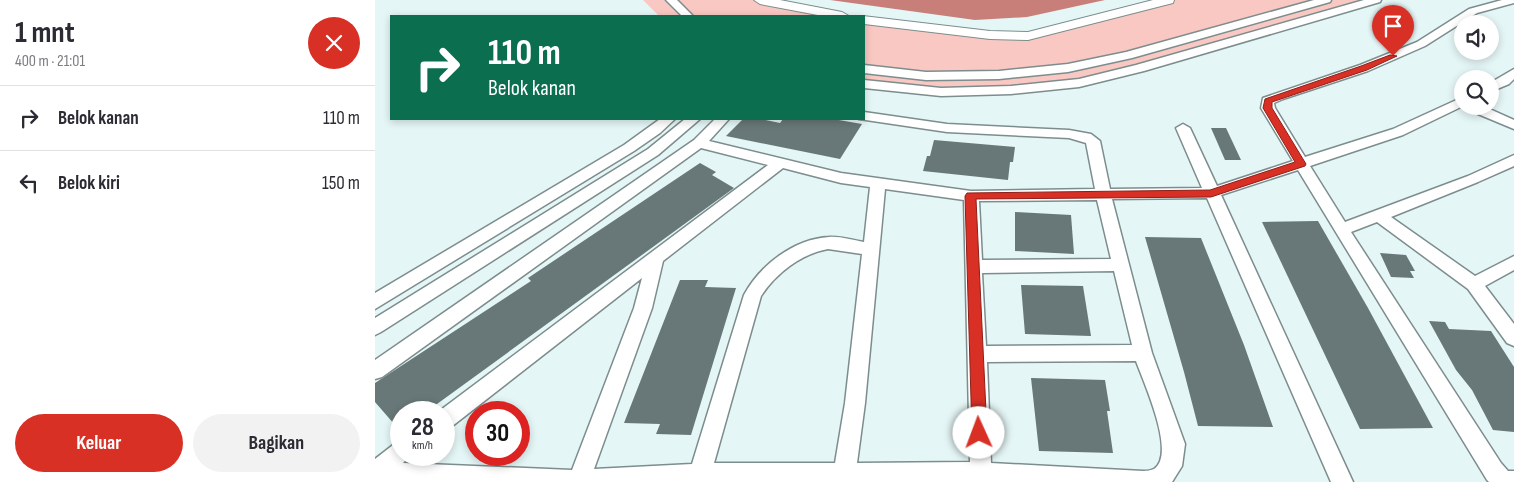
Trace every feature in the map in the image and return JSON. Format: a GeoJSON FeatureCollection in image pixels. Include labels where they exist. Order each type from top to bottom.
{"type":"FeatureCollection","features":[{"type":"Feature","properties":{"kind":"street"},"geometry":{"type":"LineString","coordinates":[[671,0],[687,15]]}},
{"type":"Feature","properties":{"kind":"street"},"geometry":{"type":"LineString","coordinates":[[760,0],[837,15]]}},
{"type":"Feature","properties":{"kind":"street"},"geometry":{"type":"LineString","coordinates":[[865,20],[990,36],[1028,36],[1168,0]]}},
{"type":"Feature","properties":{"kind":"street"},"geometry":{"type":"LineString","coordinates":[[865,69],[945,76],[999,75],[1068,68],[1128,55],[1326,0]]}},
{"type":"Feature","properties":{"kind":"street"},"geometry":{"type":"LineString","coordinates":[[865,84],[941,92],[1011,90],[1079,83],[1140,68],[1376,0]]}},
{"type":"Feature","properties":{"kind":"street"},"geometry":{"type":"LineString","coordinates":[[1514,0],[1473,10],[1421,44],[1364,68],[1268,100],[1268,108],[1341,230],[1493,470],[1498,477],[1514,482]]}},
{"type":"Feature","properties":{"kind":"street"},"geometry":{"type":"LineString","coordinates":[[1499,85],[1511,80]]}},
{"type":"Feature","properties":{"kind":"street"},"geometry":{"type":"LineString","coordinates":[[699,143],[841,178],[971,196],[1211,193],[1398,132],[1454,107]]}},
{"type":"Feature","properties":{"kind":"street"},"geometry":{"type":"LineString","coordinates":[[1490,115],[1514,126]]}},
{"type":"Feature","properties":{"kind":"street"},"geometry":{"type":"LineString","coordinates":[[375,473],[579,481],[700,474],[981,473],[1143,482],[1160,479],[1171,466],[1174,444],[1171,430],[1143,353],[1103,194],[1093,141],[1086,137],[1069,134],[947,128],[865,116]]}},
{"type":"Feature","properties":{"kind":"street"},"geometry":{"type":"LineString","coordinates":[[375,302],[629,148],[667,120]]}},
{"type":"Feature","properties":{"kind":"street"},"geometry":{"type":"LineString","coordinates":[[375,327],[653,152],[692,120]]}},
{"type":"Feature","properties":{"kind":"street"},"geometry":{"type":"LineString","coordinates":[[375,371],[699,143],[721,120]]}},
{"type":"Feature","properties":{"kind":"street"},"geometry":{"type":"LineString","coordinates":[[1183,128],[1342,482]]}},
{"type":"Feature","properties":{"kind":"street"},"geometry":{"type":"LineString","coordinates":[[1341,230],[1473,179],[1514,160]]}},
{"type":"Feature","properties":{"kind":"street"},"geometry":{"type":"LineString","coordinates":[[455,412],[780,163]]}},
{"type":"Feature","properties":{"kind":"street"},"geometry":{"type":"LineString","coordinates":[[844,474],[855,403],[878,183]]}},
{"type":"Feature","properties":{"kind":"street"},"geometry":{"type":"LineString","coordinates":[[971,196],[981,473]]}},
{"type":"Feature","properties":{"kind":"street"},"geometry":{"type":"LineString","coordinates":[[1379,216],[1474,284],[1514,338]]}},
{"type":"Feature","properties":{"kind":"street"},"geometry":{"type":"LineString","coordinates":[[700,474],[757,286],[784,262],[813,245],[830,243],[870,250]]}},
{"type":"Feature","properties":{"kind":"street"},"geometry":{"type":"LineString","coordinates":[[579,481],[641,315],[656,258]]}},
{"type":"Feature","properties":{"kind":"street"},"geometry":{"type":"LineString","coordinates":[[1474,284],[1514,262]]}},
{"type":"Feature","properties":{"kind":"street"},"geometry":{"type":"LineString","coordinates":[[973,267],[1121,265]]}},
{"type":"Feature","properties":{"kind":"street"},"geometry":{"type":"LineString","coordinates":[[976,354],[1143,353]]}},
{"type":"Feature","properties":{"kind":"street"},"geometry":{"type":"LineString","coordinates":[[375,473],[390,461]]}},
{"type":"Feature","properties":{"kind":"shaded area"},"geometry":{"type":"Polygon","coordinates":[[[643,0],[760,0],[837,15],[658,15],[643,0]]]}},
{"type":"Feature","properties":{"kind":"shaded area"},"geometry":{"type":"Polygon","coordinates":[[[830,0],[1105,0],[1027,17],[975,20],[830,0]]]}},
{"type":"Feature","properties":{"kind":"shaded area"},"geometry":{"type":"Polygon","coordinates":[[[1168,0],[1376,0],[1079,83],[941,92],[865,84],[865,19],[1028,36],[1168,0]]]}},
{"type":"Feature","properties":{"kind":"building"},"geometry":{"type":"Polygon","coordinates":[[[742,120],[766,120],[780,123],[782,120],[839,120],[862,124],[840,159],[726,136],[742,120]]]}},
{"type":"Feature","properties":{"kind":"building"},"geometry":{"type":"Polygon","coordinates":[[[1211,128],[1226,128],[1241,160],[1225,160],[1211,128]]]}},
{"type":"Feature","properties":{"kind":"building"},"geometry":{"type":"Polygon","coordinates":[[[934,140],[1015,147],[1013,162],[1010,162],[1008,180],[923,171],[927,156],[930,156],[934,140]]]}},
{"type":"Feature","properties":{"kind":"building"},"geometry":{"type":"Polygon","coordinates":[[[700,163],[716,172],[712,175],[734,188],[441,401],[390,401],[390,419],[375,402],[375,383],[531,281],[528,278],[700,163]]]}},
{"type":"Feature","properties":{"kind":"building"},"geometry":{"type":"Polygon","coordinates":[[[1015,212],[1071,215],[1074,254],[1015,251],[1015,212]]]}},
{"type":"Feature","properties":{"kind":"building"},"geometry":{"type":"Polygon","coordinates":[[[1318,221],[1433,428],[1360,429],[1262,222],[1318,221]]]}},
{"type":"Feature","properties":{"kind":"building"},"geometry":{"type":"Polygon","coordinates":[[[1145,237],[1201,238],[1244,345],[1273,427],[1198,426],[1145,237]]]}},
{"type":"Feature","properties":{"kind":"building"},"geometry":{"type":"Polygon","coordinates":[[[1380,253],[1406,255],[1415,271],[1410,271],[1414,278],[1391,277],[1380,253]]]}},
{"type":"Feature","properties":{"kind":"building"},"geometry":{"type":"Polygon","coordinates":[[[680,280],[708,280],[705,287],[736,288],[691,435],[656,434],[660,424],[624,423],[680,280]]]}},
{"type":"Feature","properties":{"kind":"building"},"geometry":{"type":"Polygon","coordinates":[[[1021,285],[1083,286],[1091,336],[1025,334],[1021,285]]]}},
{"type":"Feature","properties":{"kind":"building"},"geometry":{"type":"Polygon","coordinates":[[[1429,321],[1445,322],[1449,329],[1491,331],[1514,367],[1514,432],[1493,430],[1472,390],[1456,370],[1429,321]]]}},
{"type":"Feature","properties":{"kind":"building"},"geometry":{"type":"Polygon","coordinates":[[[1031,378],[1105,380],[1110,411],[1107,411],[1113,453],[1039,451],[1031,378]]]}},
{"type":"Feature","properties":{"kind":"route"},"geometry":{"type":"LineString","coordinates":[[979,433],[971,196],[1211,193],[1286,169],[1301,164],[1268,108],[1268,100],[1364,68],[1393,56]]}}]}
